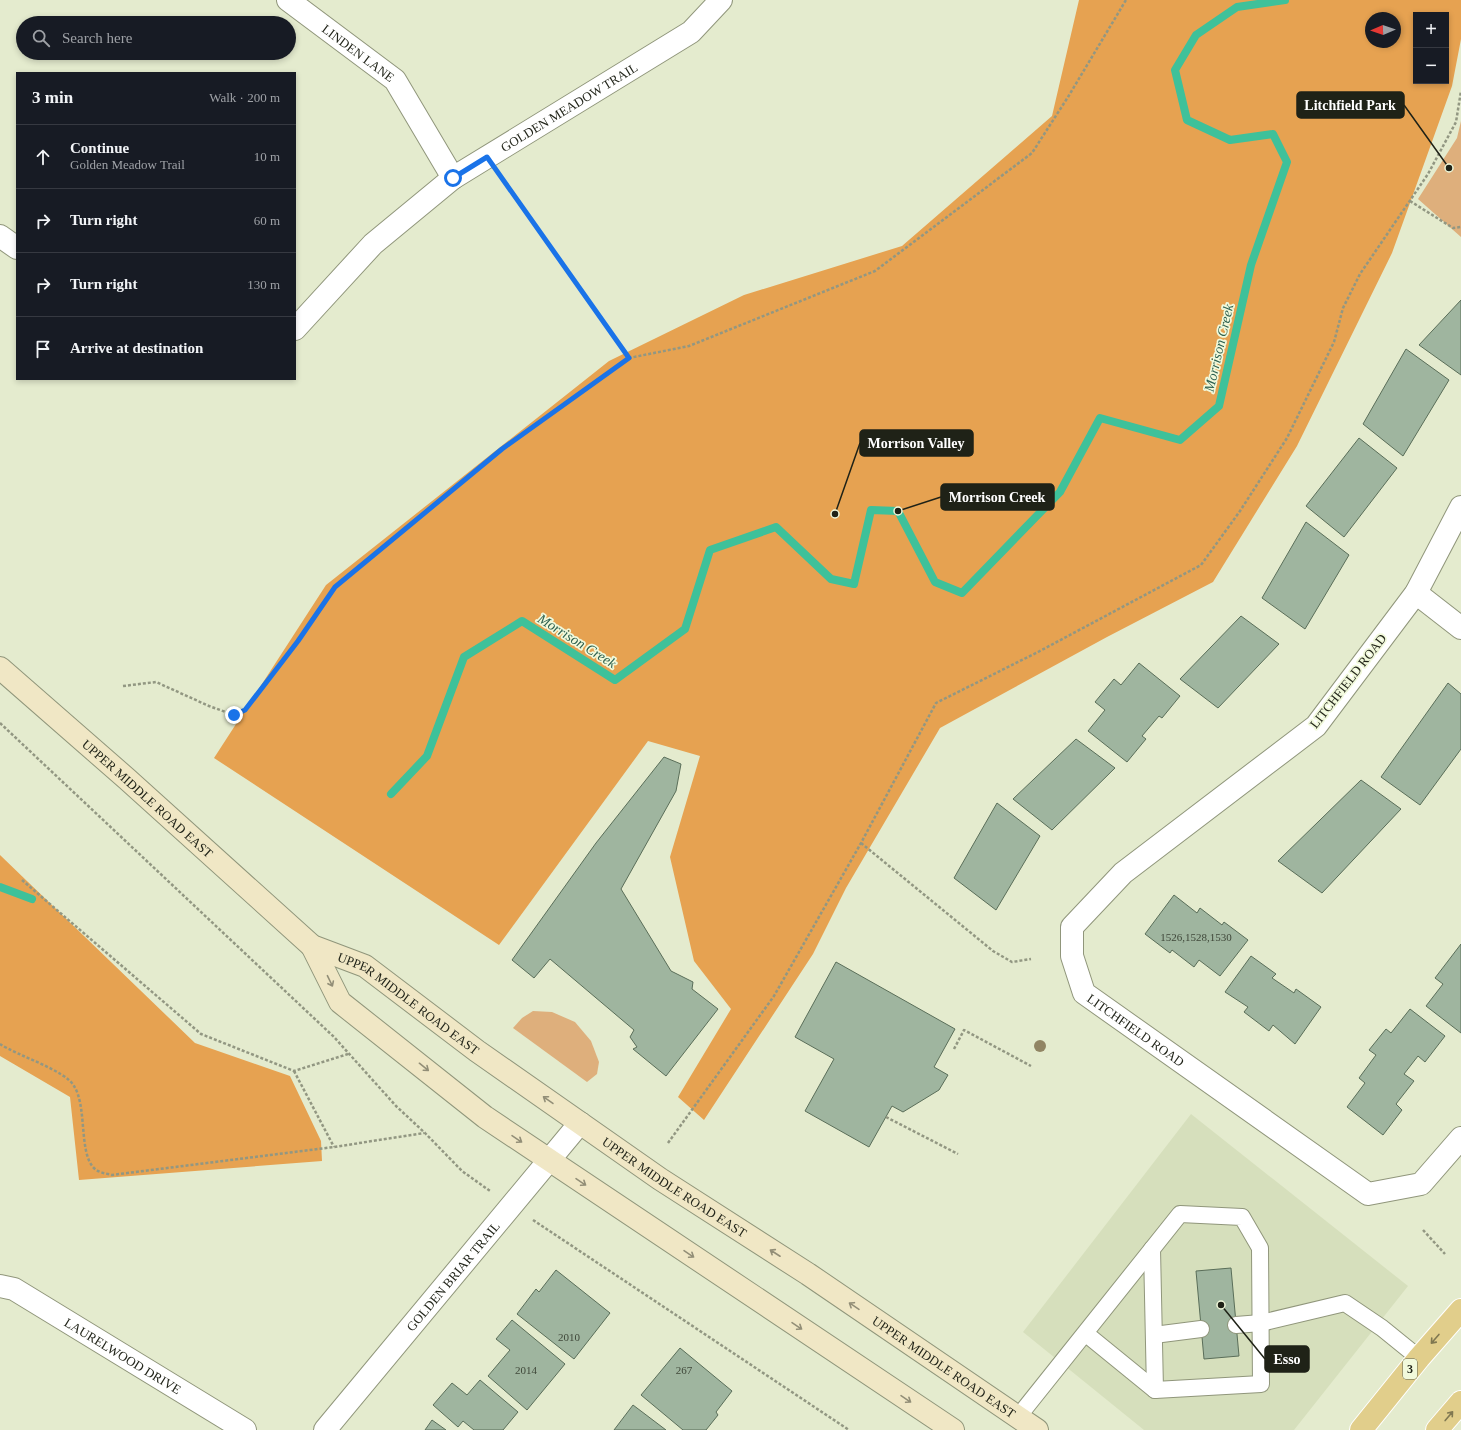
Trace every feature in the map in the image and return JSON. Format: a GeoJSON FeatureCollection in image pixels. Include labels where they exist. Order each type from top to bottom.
{"type":"FeatureCollection","features":[{"type":"Feature","properties":{"kind":"main road","name":"UPPER MIDDLE ROAD EAST"},"geometry":{"type":"LineString","coordinates":[[0,668],[127,779],[312,946],[340,1002],[485,1117],[953,1430]]}},
{"type":"Feature","properties":{"kind":"main road","name":"UPPER MIDDLE ROAD EAST"},"geometry":{"type":"LineString","coordinates":[[312,946],[365,966],[476,1051],[660,1179],[808,1274],[1037,1430]]}},
{"type":"Feature","properties":{"kind":"main road","name":"3"},"geometry":{"type":"LineString","coordinates":[[1361,1430],[1419,1358],[1461,1310]]}},
{"type":"Feature","properties":{"kind":"main road"},"geometry":{"type":"LineString","coordinates":[[1437,1430],[1461,1402]]}},
{"type":"Feature","properties":{"kind":"street","name":"LINDEN LANE"},"geometry":{"type":"LineString","coordinates":[[288,0],[395,80],[453,178]]}},
{"type":"Feature","properties":{"kind":"street","name":"GOLDEN MEADOW TRAIL"},"geometry":{"type":"LineString","coordinates":[[296,328],[373,244],[453,178],[691,32],[721,0]]}},
{"type":"Feature","properties":{"kind":"street"},"geometry":{"type":"LineString","coordinates":[[0,236],[16,247]]}},
{"type":"Feature","properties":{"kind":"street","name":"LITCHFIELD ROAD"},"geometry":{"type":"LineString","coordinates":[[1461,507],[1416,593],[1316,726],[1123,873],[1072,927],[1072,956],[1084,993],[1368,1194],[1421,1184],[1461,1138]]}},
{"type":"Feature","properties":{"kind":"street"},"geometry":{"type":"LineString","coordinates":[[1416,593],[1461,628]]}},
{"type":"Feature","properties":{"kind":"street","name":"GOLDEN BRIAR TRAIL"},"geometry":{"type":"LineString","coordinates":[[325,1430],[580,1123]]}},
{"type":"Feature","properties":{"kind":"street","name":"LAURELWOOD DRIVE"},"geometry":{"type":"LineString","coordinates":[[0,1286],[14,1289],[245,1430]]}},
{"type":"Feature","properties":{"kind":"lane"},"geometry":{"type":"LineString","coordinates":[[1018,1417],[1085,1333],[1152,1249],[1180,1214],[1242,1217],[1260,1248],[1261,1384],[1155,1390],[1085,1333]]}},
{"type":"Feature","properties":{"kind":"lane"},"geometry":{"type":"LineString","coordinates":[[1152,1249],[1155,1390]]}},
{"type":"Feature","properties":{"kind":"lane"},"geometry":{"type":"LineString","coordinates":[[1236,1325],[1261,1323],[1345,1303],[1382,1328],[1419,1358]]}},
{"type":"Feature","properties":{"kind":"lane"},"geometry":{"type":"LineString","coordinates":[[1154,1334],[1202,1329]]}},
{"type":"Feature","properties":{"kind":"path"},"geometry":{"type":"LineString","coordinates":[[123,686],[156,682],[209,706],[234,715],[245,710],[298,641],[335,587],[502,449],[629,358],[689,346],[875,270],[1032,153],[1068,97],[1126,0]]}},
{"type":"Feature","properties":{"kind":"path"},"geometry":{"type":"LineString","coordinates":[[668,1143],[774,996],[862,843],[936,704],[1038,652],[1201,565],[1240,511],[1287,438],[1334,342],[1342,308],[1360,274],[1428,174],[1456,122],[1461,91]]}},
{"type":"Feature","properties":{"kind":"path"},"geometry":{"type":"LineString","coordinates":[[487,157],[629,358]]}},
{"type":"Feature","properties":{"kind":"path"},"geometry":{"type":"LineString","coordinates":[[1410,201],[1453,228],[1461,227]]}},
{"type":"Feature","properties":{"kind":"path"},"geometry":{"type":"LineString","coordinates":[[0,723],[334,1037],[396,1106],[462,1171],[494,1194]]}},
{"type":"Feature","properties":{"kind":"path"},"geometry":{"type":"LineString","coordinates":[[862,843],[993,951],[1012,962],[1032,959]]}},
{"type":"Feature","properties":{"kind":"path"},"geometry":{"type":"LineString","coordinates":[[22,880],[201,1034],[294,1071],[348,1054]]}},
{"type":"Feature","properties":{"kind":"path"},"geometry":{"type":"LineString","coordinates":[[954,1049],[964,1030],[1031,1066]]}},
{"type":"Feature","properties":{"kind":"path"},"geometry":{"type":"LineString","coordinates":[[0,1044],[9,1050],[64,1076],[74,1086],[79,1098],[88,1158],[93,1167],[100,1172],[112,1175],[334,1147],[425,1133]]}},
{"type":"Feature","properties":{"kind":"path"},"geometry":{"type":"LineString","coordinates":[[294,1071],[334,1147]]}},
{"type":"Feature","properties":{"kind":"path"},"geometry":{"type":"LineString","coordinates":[[886,1117],[958,1154]]}},
{"type":"Feature","properties":{"kind":"path"},"geometry":{"type":"LineString","coordinates":[[531,1218],[849,1430]]}},
{"type":"Feature","properties":{"kind":"path"},"geometry":{"type":"LineString","coordinates":[[1423,1230],[1445,1254]]}},
{"type":"Feature","properties":{"kind":"shaded area"},"geometry":{"type":"Polygon","coordinates":[[[1079,0],[1461,0],[1461,39],[1452,86],[1392,253],[1297,446],[1213,582],[1107,637],[940,728],[846,888],[813,954],[704,1120],[678,1097],[731,1009],[694,961],[670,857],[700,756],[648,741],[499,945],[214,758],[326,585],[609,361],[744,295],[902,246],[1052,116],[1079,0]]]}},
{"type":"Feature","properties":{"kind":"shaded area"},"geometry":{"type":"Polygon","coordinates":[[[1461,121],[1461,237],[1418,199],[1457,138],[1461,121]]]}},
{"type":"Feature","properties":{"kind":"shaded area"},"geometry":{"type":"Polygon","coordinates":[[[0,855],[195,1043],[290,1076],[321,1141],[322,1161],[79,1180],[70,1097],[0,1056],[0,855]]]}},
{"type":"Feature","properties":{"kind":"shaded area"},"geometry":{"type":"Polygon","coordinates":[[[533,1011],[552,1012],[575,1022],[591,1041],[599,1062],[597,1074],[587,1082],[513,1028],[522,1018],[533,1011]]]}},
{"type":"Feature","properties":{"kind":"shaded area"},"geometry":{"type":"Polygon","coordinates":[[[1191,1114],[1408,1286],[1294,1430],[1144,1430],[1023,1332],[1191,1114]]]}},
{"type":"Feature","properties":{"kind":"building"},"geometry":{"type":"Polygon","coordinates":[[[1461,300],[1461,375],[1419,345],[1461,300]]]}},
{"type":"Feature","properties":{"kind":"building"},"geometry":{"type":"Polygon","coordinates":[[[1406,349],[1449,380],[1403,456],[1363,424],[1406,349]]]}},
{"type":"Feature","properties":{"kind":"building"},"geometry":{"type":"Polygon","coordinates":[[[1359,438],[1397,468],[1344,537],[1306,506],[1359,438]]]}},
{"type":"Feature","properties":{"kind":"building"},"geometry":{"type":"Polygon","coordinates":[[[1306,522],[1349,555],[1305,629],[1262,598],[1306,522]]]}},
{"type":"Feature","properties":{"kind":"building"},"geometry":{"type":"Polygon","coordinates":[[[1241,616],[1279,644],[1218,708],[1180,679],[1241,616]]]}},
{"type":"Feature","properties":{"kind":"building"},"geometry":{"type":"Polygon","coordinates":[[[1139,663],[1180,696],[1162,718],[1159,716],[1142,736],[1146,739],[1127,762],[1088,731],[1105,710],[1095,702],[1114,679],[1121,685],[1139,663]]]}},
{"type":"Feature","properties":{"kind":"building"},"geometry":{"type":"Polygon","coordinates":[[[1448,683],[1461,694],[1461,749],[1420,805],[1381,777],[1448,683]]]}},
{"type":"Feature","properties":{"kind":"building"},"geometry":{"type":"Polygon","coordinates":[[[1076,739],[1115,768],[1052,830],[1013,799],[1076,739]]]}},
{"type":"Feature","properties":{"kind":"building"},"geometry":{"type":"Polygon","coordinates":[[[664,757],[681,764],[676,791],[621,889],[671,971],[693,982],[692,989],[718,1009],[666,1076],[633,1049],[637,1047],[630,1037],[634,1030],[550,959],[534,978],[512,960],[596,843],[664,757]]]}},
{"type":"Feature","properties":{"kind":"building"},"geometry":{"type":"Polygon","coordinates":[[[1361,780],[1401,809],[1322,893],[1278,861],[1361,780]]]}},
{"type":"Feature","properties":{"kind":"building"},"geometry":{"type":"Polygon","coordinates":[[[997,803],[1040,836],[996,910],[954,878],[997,803]]]}},
{"type":"Feature","properties":{"kind":"building"},"geometry":{"type":"Polygon","coordinates":[[[1174,895],[1197,913],[1200,908],[1222,925],[1224,922],[1248,940],[1220,976],[1199,960],[1194,967],[1172,950],[1170,953],[1145,934],[1174,895]]]}},
{"type":"Feature","properties":{"kind":"building"},"geometry":{"type":"Polygon","coordinates":[[[1461,944],[1461,1033],[1426,1006],[1443,984],[1435,978],[1461,944]]]}},
{"type":"Feature","properties":{"kind":"building"},"geometry":{"type":"Polygon","coordinates":[[[1251,956],[1276,974],[1272,978],[1294,993],[1296,989],[1321,1007],[1295,1044],[1273,1025],[1269,1031],[1244,1012],[1248,1007],[1225,992],[1251,956]]]}},
{"type":"Feature","properties":{"kind":"building"},"geometry":{"type":"Polygon","coordinates":[[[836,962],[955,1029],[934,1067],[948,1075],[939,1090],[903,1112],[892,1106],[869,1147],[805,1111],[834,1059],[795,1037],[836,962]]]}},
{"type":"Feature","properties":{"kind":"building"},"geometry":{"type":"Polygon","coordinates":[[[1410,1009],[1445,1036],[1425,1062],[1418,1056],[1404,1074],[1414,1081],[1396,1104],[1402,1110],[1383,1135],[1347,1107],[1365,1083],[1359,1078],[1376,1055],[1369,1050],[1386,1029],[1391,1033],[1410,1009]]]}},
{"type":"Feature","properties":{"kind":"building"},"geometry":{"type":"Polygon","coordinates":[[[1231,1268],[1239,1356],[1204,1359],[1196,1271],[1231,1268]]]}},
{"type":"Feature","properties":{"kind":"building"},"geometry":{"type":"Polygon","coordinates":[[[556,1270],[610,1313],[574,1359],[517,1314],[536,1289],[539,1292],[556,1270]]]}},
{"type":"Feature","properties":{"kind":"building"},"geometry":{"type":"Polygon","coordinates":[[[512,1320],[565,1364],[527,1410],[488,1376],[510,1350],[496,1339],[512,1320]]]}},
{"type":"Feature","properties":{"kind":"building"},"geometry":{"type":"Polygon","coordinates":[[[680,1348],[732,1391],[716,1412],[718,1415],[706,1430],[683,1430],[641,1395],[680,1348]]]}},
{"type":"Feature","properties":{"kind":"building"},"geometry":{"type":"Polygon","coordinates":[[[480,1380],[518,1412],[503,1430],[474,1430],[463,1421],[458,1427],[433,1405],[452,1383],[467,1395],[480,1380]]]}},
{"type":"Feature","properties":{"kind":"building"},"geometry":{"type":"Polygon","coordinates":[[[633,1405],[666,1430],[614,1430],[633,1405]]]}},
{"type":"Feature","properties":{"kind":"building"},"geometry":{"type":"Polygon","coordinates":[[[432,1420],[446,1430],[425,1430],[432,1420]]]}},
{"type":"Feature","properties":{"kind":"waterway","name":"Morrison Creek"},"geometry":{"type":"LineString","coordinates":[[391,794],[427,756],[464,657],[522,621],[615,680],[685,629],[710,550],[776,527],[831,579],[854,584],[871,510],[898,511],[935,582],[962,593],[1060,492],[1100,418],[1180,440],[1219,406],[1251,265],[1287,162],[1273,134],[1230,140],[1187,120],[1175,70],[1196,35],[1237,7],[1285,0]]}},
{"type":"Feature","properties":{"kind":"waterway","name":"Morrison Creek"},"geometry":{"type":"LineString","coordinates":[[0,887],[32,899]]}},
{"type":"Feature","properties":{"kind":"place","name":"Litchfield Park"},"geometry":{"type":"Point","coordinates":[1449,168]}},
{"type":"Feature","properties":{"kind":"place","name":"Morrison Creek"},"geometry":{"type":"Point","coordinates":[898,511]}},
{"type":"Feature","properties":{"kind":"place","name":"Morrison Valley"},"geometry":{"type":"Point","coordinates":[835,514]}},
{"type":"Feature","properties":{"kind":"place","name":"Esso"},"geometry":{"type":"Point","coordinates":[1221,1305]}},
{"type":"Feature","properties":{"kind":"route"},"geometry":{"type":"LineString","coordinates":[[234,715],[245,710],[298,641],[335,587],[502,449],[629,358],[487,157],[453,178]]}}]}
